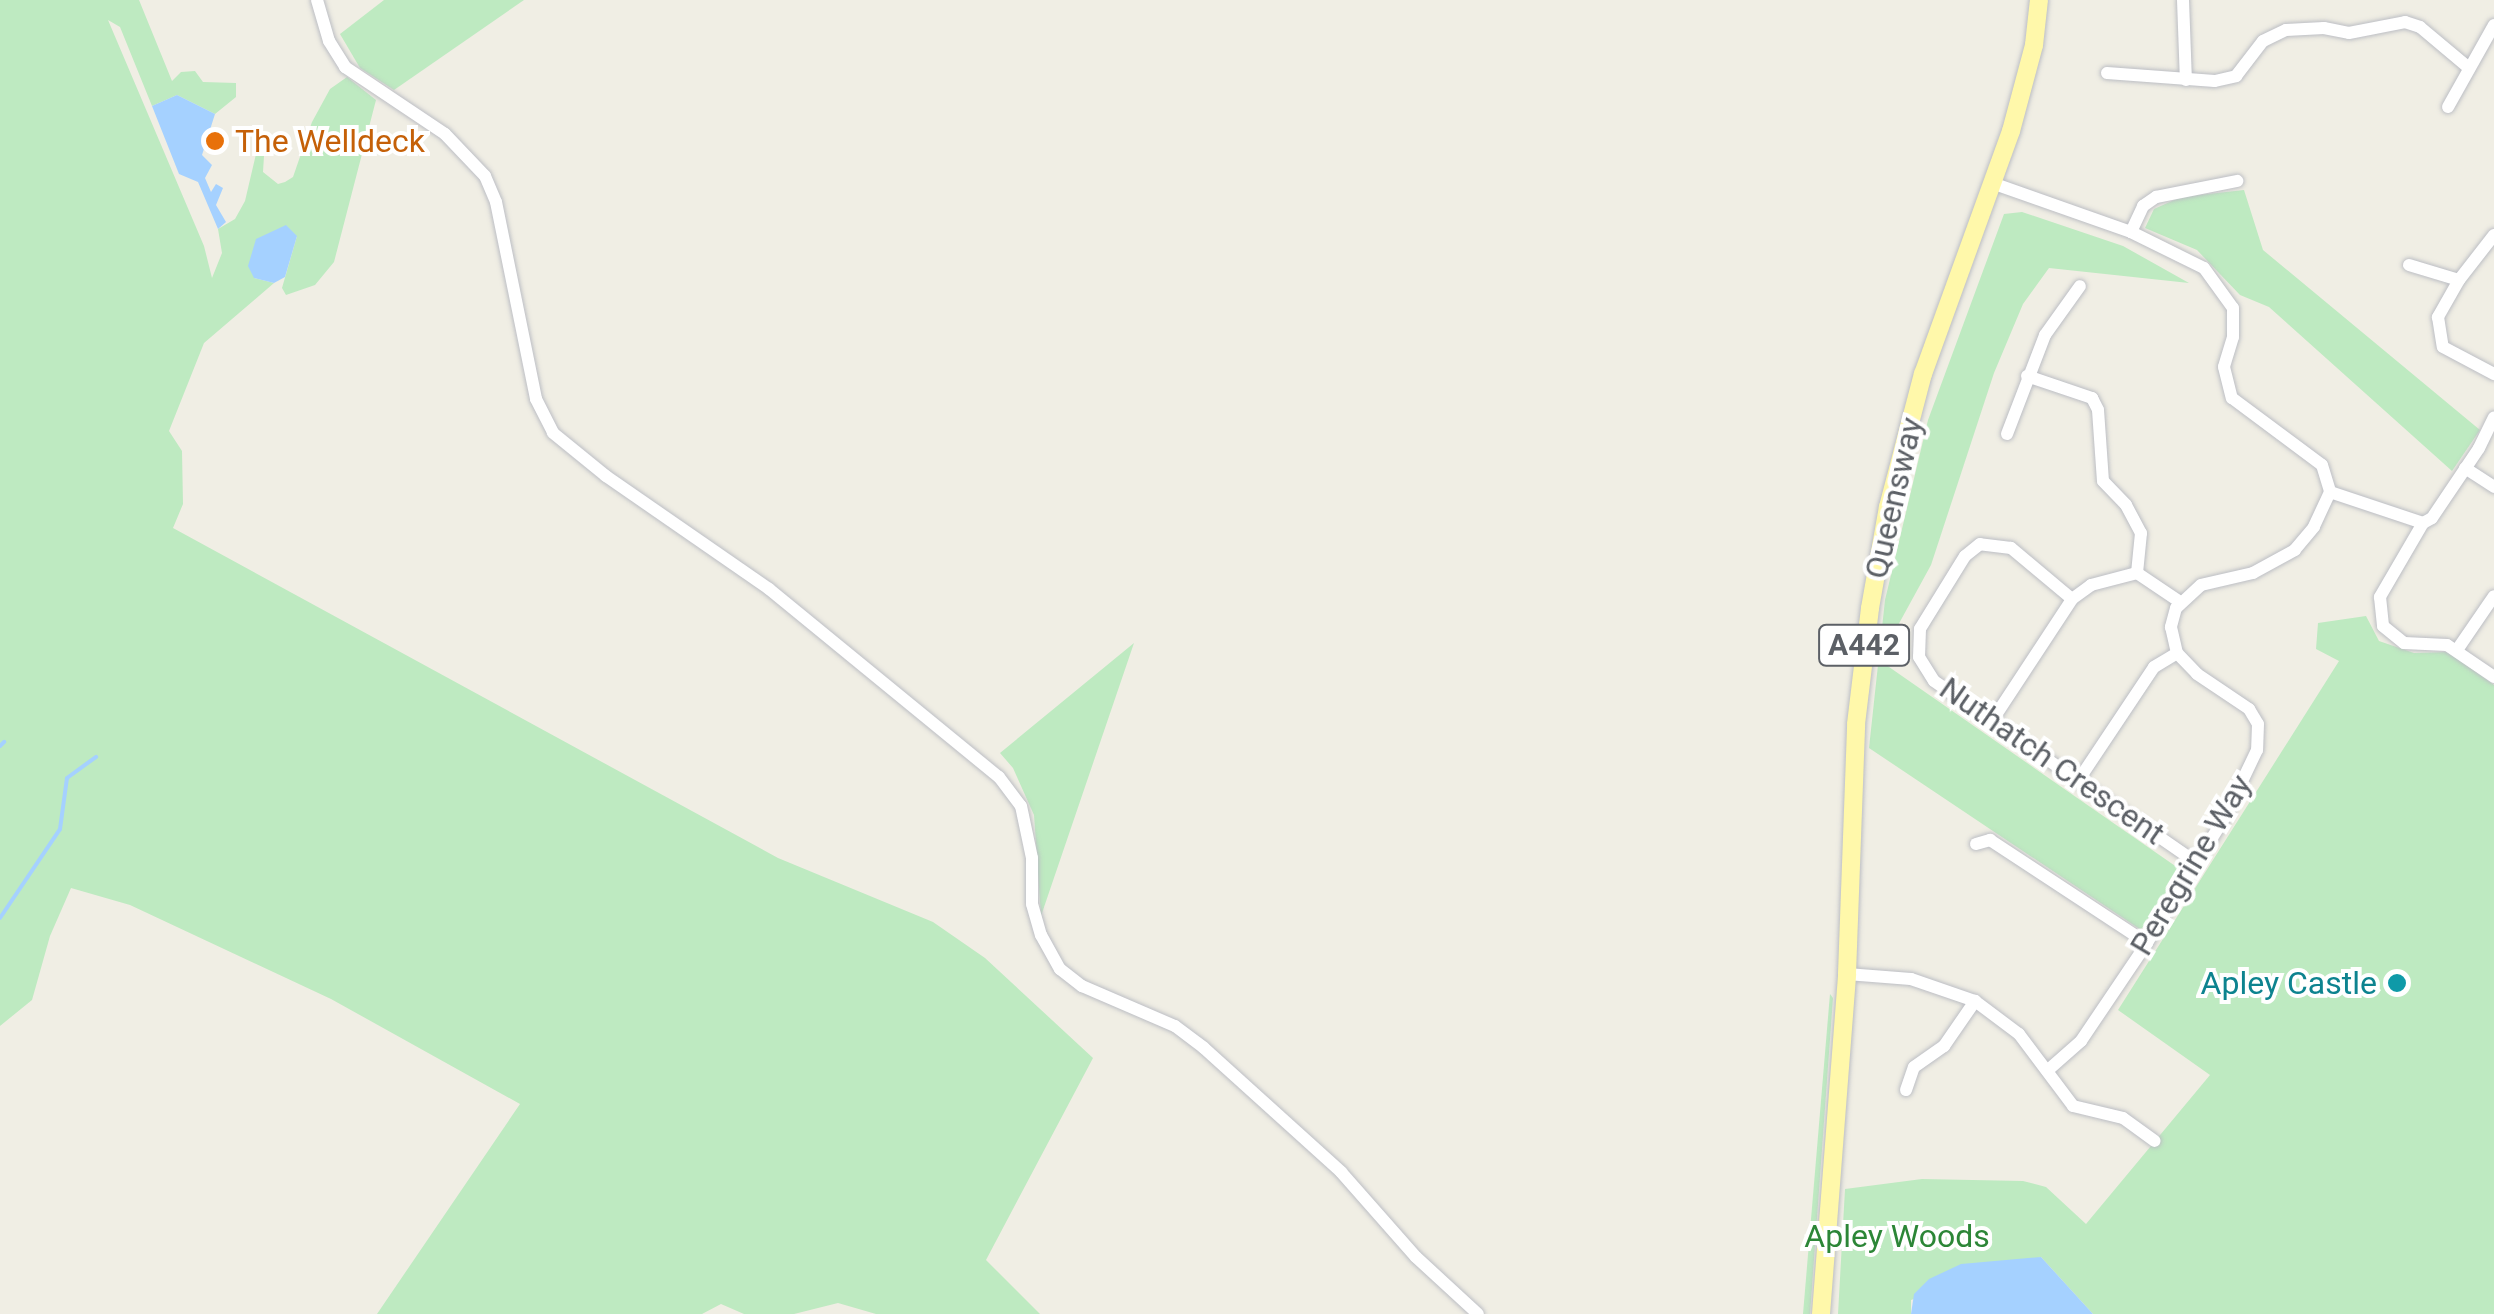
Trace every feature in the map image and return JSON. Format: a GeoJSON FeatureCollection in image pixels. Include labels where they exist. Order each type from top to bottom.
{"type":"FeatureCollection","features":[{"type":"Feature","properties":{"kind":"main road","name":"Queensway"},"geometry":{"type":"LineString","coordinates":[[1822,1314],[1847,974],[1856,724],[1880,550],[1923,374],[1992,182],[2034,45],[2039,0]]}},
{"type":"Feature","properties":{"kind":"street"},"geometry":{"type":"LineString","coordinates":[[317,0],[329,41],[345,67],[445,134],[485,176],[496,202],[536,400],[553,433],[606,476],[769,589],[999,777],[1021,806],[1032,858],[1032,904],[1041,936],[1060,969],[1082,986],[1175,1026],[1204,1048],[1341,1172],[1416,1257],[1478,1314]]}},
{"type":"Feature","properties":{"kind":"street"},"geometry":{"type":"LineString","coordinates":[[2183,0],[2186,80]]}},
{"type":"Feature","properties":{"kind":"street"},"geometry":{"type":"LineString","coordinates":[[2107,72],[2186,80],[2236,76],[2263,41],[2286,30],[2324,28],[2349,33],[2405,22],[2420,28],[2469,68]]}},
{"type":"Feature","properties":{"kind":"street"},"geometry":{"type":"LineString","coordinates":[[2448,106],[2494,25]]}},
{"type":"Feature","properties":{"kind":"street"},"geometry":{"type":"LineString","coordinates":[[2131,232],[2143,206],[2156,198],[2237,181]]}},
{"type":"Feature","properties":{"kind":"street"},"geometry":{"type":"LineString","coordinates":[[1992,182],[2131,232],[2204,268],[2218,282],[2233,308],[2233,337],[2224,367],[2232,398],[2322,465],[2330,492],[2314,527],[2295,550],[2254,573],[2202,585],[2180,602],[2171,627],[2177,654],[2154,667],[2078,781]]}},
{"type":"Feature","properties":{"kind":"street"},"geometry":{"type":"LineString","coordinates":[[2494,235],[2459,280],[2438,318],[2442,347],[2494,374]]}},
{"type":"Feature","properties":{"kind":"street"},"geometry":{"type":"LineString","coordinates":[[2408,265],[2459,280]]}},
{"type":"Feature","properties":{"kind":"street"},"geometry":{"type":"LineString","coordinates":[[2007,434],[2045,335],[2080,286]]}},
{"type":"Feature","properties":{"kind":"street"},"geometry":{"type":"LineString","coordinates":[[2027,376],[2092,398],[2098,410],[2103,481],[2126,505],[2141,533],[2137,574]]}},
{"type":"Feature","properties":{"kind":"street"},"geometry":{"type":"LineString","coordinates":[[2494,417],[2432,518],[2422,523],[2380,597],[2378,614],[2387,632],[2398,641],[2440,643],[2457,650],[2494,677]]}},
{"type":"Feature","properties":{"kind":"street"},"geometry":{"type":"LineString","coordinates":[[2465,468],[2494,487]]}},
{"type":"Feature","properties":{"kind":"street"},"geometry":{"type":"LineString","coordinates":[[2330,492],[2422,523]]}},
{"type":"Feature","properties":{"kind":"street","name":"Nuthatch Crescent"},"geometry":{"type":"LineString","coordinates":[[2072,599],[2002,544],[1980,544],[1966,556],[1920,628],[1917,645],[1934,681],[2197,863]]}},
{"type":"Feature","properties":{"kind":"street"},"geometry":{"type":"LineString","coordinates":[[1992,721],[2072,599],[2091,585],[2137,574],[2180,602]]}},
{"type":"Feature","properties":{"kind":"street"},"geometry":{"type":"LineString","coordinates":[[2457,650],[2494,596]]}},
{"type":"Feature","properties":{"kind":"street","name":"Peregrine Way"},"geometry":{"type":"LineString","coordinates":[[2047,1071],[2081,1041],[2148,943],[2244,784],[2260,737],[2249,709],[2196,674],[2177,654]]}},
{"type":"Feature","properties":{"kind":"street"},"geometry":{"type":"LineString","coordinates":[[1976,844],[1990,840],[2148,943]]}},
{"type":"Feature","properties":{"kind":"street"},"geometry":{"type":"LineString","coordinates":[[1847,974],[1911,979],[1975,1001],[2020,1034],[2072,1106],[2123,1118],[2156,1142]]}},
{"type":"Feature","properties":{"kind":"street"},"geometry":{"type":"LineString","coordinates":[[1906,1090],[1914,1067],[1944,1046],[1975,1001]]}},
{"type":"Feature","properties":{"kind":"green space"},"geometry":{"type":"Polygon","coordinates":[[[0,0],[139,0],[172,81],[181,72],[195,71],[203,82],[236,83],[236,97],[215,114],[177,95],[152,106],[120,27],[108,20],[204,246],[212,278],[222,253],[218,229],[235,219],[245,201],[256,154],[264,156],[263,172],[278,184],[285,182],[293,177],[312,122],[330,89],[347,77],[376,100],[334,262],[315,285],[286,295],[282,288],[297,236],[254,278],[274,283],[204,343],[169,431],[182,451],[183,504],[173,528],[778,858],[933,922],[985,958],[1093,1058],[986,1260],[1040,1314],[876,1314],[838,1303],[794,1314],[744,1314],[721,1304],[702,1314],[377,1314],[520,1104],[331,999],[130,905],[71,888],[50,936],[32,1000],[0,1026],[0,0]]]}},
{"type":"Feature","properties":{"kind":"green space"},"geometry":{"type":"Polygon","coordinates":[[[384,0],[524,0],[394,90],[360,68],[340,34],[384,0]]]}},
{"type":"Feature","properties":{"kind":"green space"},"geometry":{"type":"Polygon","coordinates":[[[2244,190],[2263,250],[2480,430],[2452,471],[2269,307],[2240,295],[2197,250],[2145,228],[2154,209],[2181,197],[2244,190]]]}},
{"type":"Feature","properties":{"kind":"green space"},"geometry":{"type":"Polygon","coordinates":[[[2022,212],[2123,246],[2189,283],[2049,268],[2023,304],[1994,373],[1931,565],[1879,660],[2181,870],[2141,930],[1869,748],[1885,600],[1928,420],[2004,214],[2022,212]]]}},
{"type":"Feature","properties":{"kind":"green space","name":"Apley Woods"},"geometry":{"type":"Polygon","coordinates":[[[2366,616],[2379,641],[2414,653],[2449,652],[2494,685],[2494,1314],[2093,1314],[2041,1257],[1911,1300],[1911,1314],[1838,1314],[1845,1189],[1922,1179],[2023,1181],[2046,1187],[2086,1224],[2210,1075],[2118,1010],[2339,661],[2316,649],[2318,623],[2366,616]]]}},
{"type":"Feature","properties":{"kind":"green space"},"geometry":{"type":"Polygon","coordinates":[[[1134,643],[1041,916],[1034,815],[1013,768],[1000,753],[1134,643]]]}},
{"type":"Feature","properties":{"kind":"green space"},"geometry":{"type":"Polygon","coordinates":[[[1830,994],[1833,998],[1810,1314],[1803,1314],[1830,994]]]}},
{"type":"Feature","properties":{"kind":"water"},"geometry":{"type":"Polygon","coordinates":[[[177,95],[215,114],[202,155],[212,165],[205,178],[211,192],[216,184],[223,188],[216,205],[226,222],[218,229],[198,182],[179,174],[152,106],[177,95]]]}},
{"type":"Feature","properties":{"kind":"water"},"geometry":{"type":"Polygon","coordinates":[[[286,225],[297,236],[285,277],[274,283],[254,278],[248,266],[256,239],[286,225]]]}},
{"type":"Feature","properties":{"kind":"water"},"geometry":{"type":"Polygon","coordinates":[[[2041,1257],[2093,1314],[1911,1314],[1914,1294],[1929,1279],[1961,1264],[2041,1257]]]}},
{"type":"Feature","properties":{"kind":"waterway"},"geometry":{"type":"LineString","coordinates":[[0,746],[4,742]]}},
{"type":"Feature","properties":{"kind":"waterway"},"geometry":{"type":"LineString","coordinates":[[0,918],[60,829],[67,778],[96,757]]}},
{"type":"Feature","properties":{"kind":"place","name":"The Welldeck"},"geometry":{"type":"Point","coordinates":[215,141]}},
{"type":"Feature","properties":{"kind":"place","name":"Apley Castle"},"geometry":{"type":"Point","coordinates":[2397,983]}}]}
